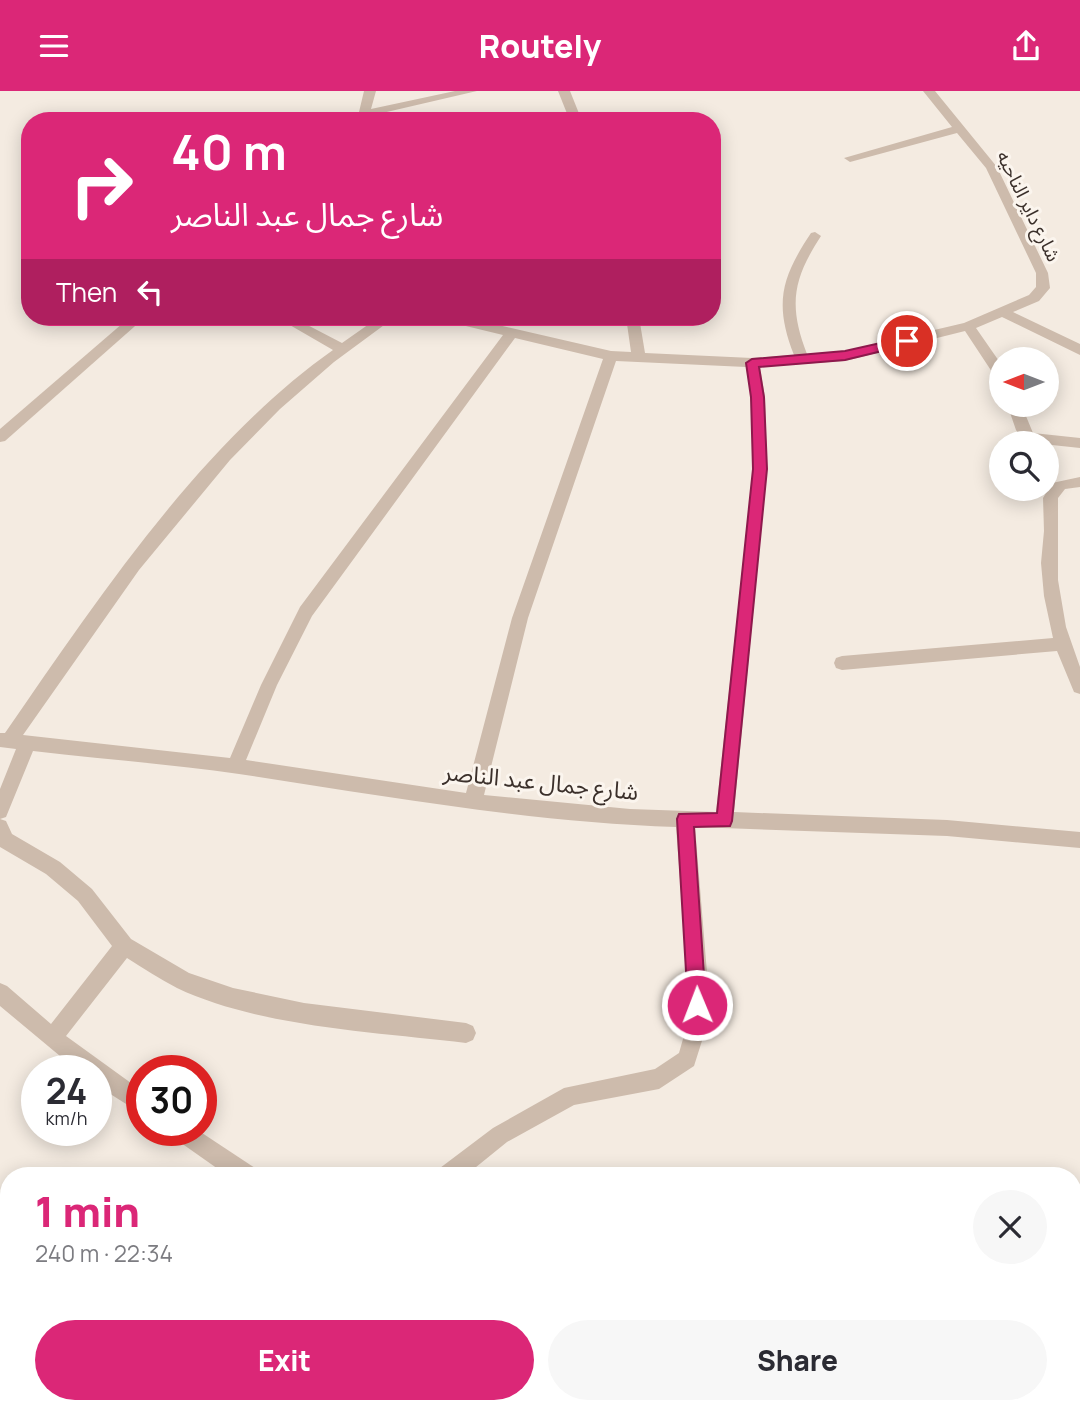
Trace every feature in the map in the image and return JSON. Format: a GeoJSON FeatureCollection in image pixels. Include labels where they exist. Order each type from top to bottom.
{"type":"FeatureCollection","features":[{"type":"Feature","properties":{"kind":"street"},"geometry":{"type":"LineString","coordinates":[[364,112],[370,91]]}},
{"type":"Feature","properties":{"kind":"street"},"geometry":{"type":"LineString","coordinates":[[369,112],[471,91]]}},
{"type":"Feature","properties":{"kind":"street"},"geometry":{"type":"LineString","coordinates":[[564,91],[572,112]]}},
{"type":"Feature","properties":{"kind":"street","name":"شارع داير الناحيه"},"geometry":{"type":"LineString","coordinates":[[483,326],[611,356],[752,363],[803,361],[845,356],[968,326],[1034,298],[1043,288],[1042,273],[991,167],[929,91]]}},
{"type":"Feature","properties":{"kind":"street"},"geometry":{"type":"LineString","coordinates":[[850,158],[961,128]]}},
{"type":"Feature","properties":{"kind":"street"},"geometry":{"type":"LineString","coordinates":[[803,361],[790,329],[787,295],[796,263],[815,236]]}},
{"type":"Feature","properties":{"kind":"street"},"geometry":{"type":"LineString","coordinates":[[1003,313],[1080,350]]}},
{"type":"Feature","properties":{"kind":"street"},"geometry":{"type":"LineString","coordinates":[[0,437],[128,326]]}},
{"type":"Feature","properties":{"kind":"street"},"geometry":{"type":"LineString","coordinates":[[299,326],[341,348]]}},
{"type":"Feature","properties":{"kind":"street"},"geometry":{"type":"LineString","coordinates":[[0,811],[12,741],[105,600],[175,513],[249,432],[341,348],[374,326]]}},
{"type":"Feature","properties":{"kind":"street"},"geometry":{"type":"LineString","coordinates":[[634,326],[639,359]]}},
{"type":"Feature","properties":{"kind":"street"},"geometry":{"type":"LineString","coordinates":[[968,326],[989,357]]}},
{"type":"Feature","properties":{"kind":"street"},"geometry":{"type":"LineString","coordinates":[[234,766],[269,685],[306,613],[512,333]]}},
{"type":"Feature","properties":{"kind":"street"},"geometry":{"type":"LineString","coordinates":[[473,802],[520,618],[611,356]]}},
{"type":"Feature","properties":{"kind":"street"},"geometry":{"type":"LineString","coordinates":[[724,821],[760,469],[758,397],[752,363]]}},
{"type":"Feature","properties":{"kind":"street"},"geometry":{"type":"LineString","coordinates":[[1018,417],[1029,438],[1080,443]]}},
{"type":"Feature","properties":{"kind":"street"},"geometry":{"type":"LineString","coordinates":[[1080,482],[1060,485],[1053,490],[1050,498],[1052,595],[1061,644],[1080,687]]}},
{"type":"Feature","properties":{"kind":"street"},"geometry":{"type":"LineString","coordinates":[[842,663],[1061,644]]}},
{"type":"Feature","properties":{"kind":"street","name":"شارع جمال عبد الناصر"},"geometry":{"type":"LineString","coordinates":[[12,741],[234,766],[473,802],[685,819],[947,828],[1080,840]]}},
{"type":"Feature","properties":{"kind":"street"},"geometry":{"type":"LineString","coordinates":[[460,1167],[500,1135],[571,1095],[659,1079],[687,1059],[697,1025],[698,985],[685,819]]}},
{"type":"Feature","properties":{"kind":"street"},"geometry":{"type":"LineString","coordinates":[[0,827],[5,840],[53,868],[85,895],[124,946],[184,981],[233,998],[304,1013],[466,1033]]}},
{"type":"Feature","properties":{"kind":"street"},"geometry":{"type":"LineString","coordinates":[[52,1038],[124,946]]}},
{"type":"Feature","properties":{"kind":"street"},"geometry":{"type":"LineString","coordinates":[[0,993],[75,1055]]}},
{"type":"Feature","properties":{"kind":"street"},"geometry":{"type":"LineString","coordinates":[[203,1146],[234,1167]]}},
{"type":"Feature","properties":{"kind":"route"},"geometry":{"type":"LineString","coordinates":[[697,1005],[698,985],[685,819],[724,821],[760,469],[758,397],[752,363],[845,356],[907,341]]}}]}
